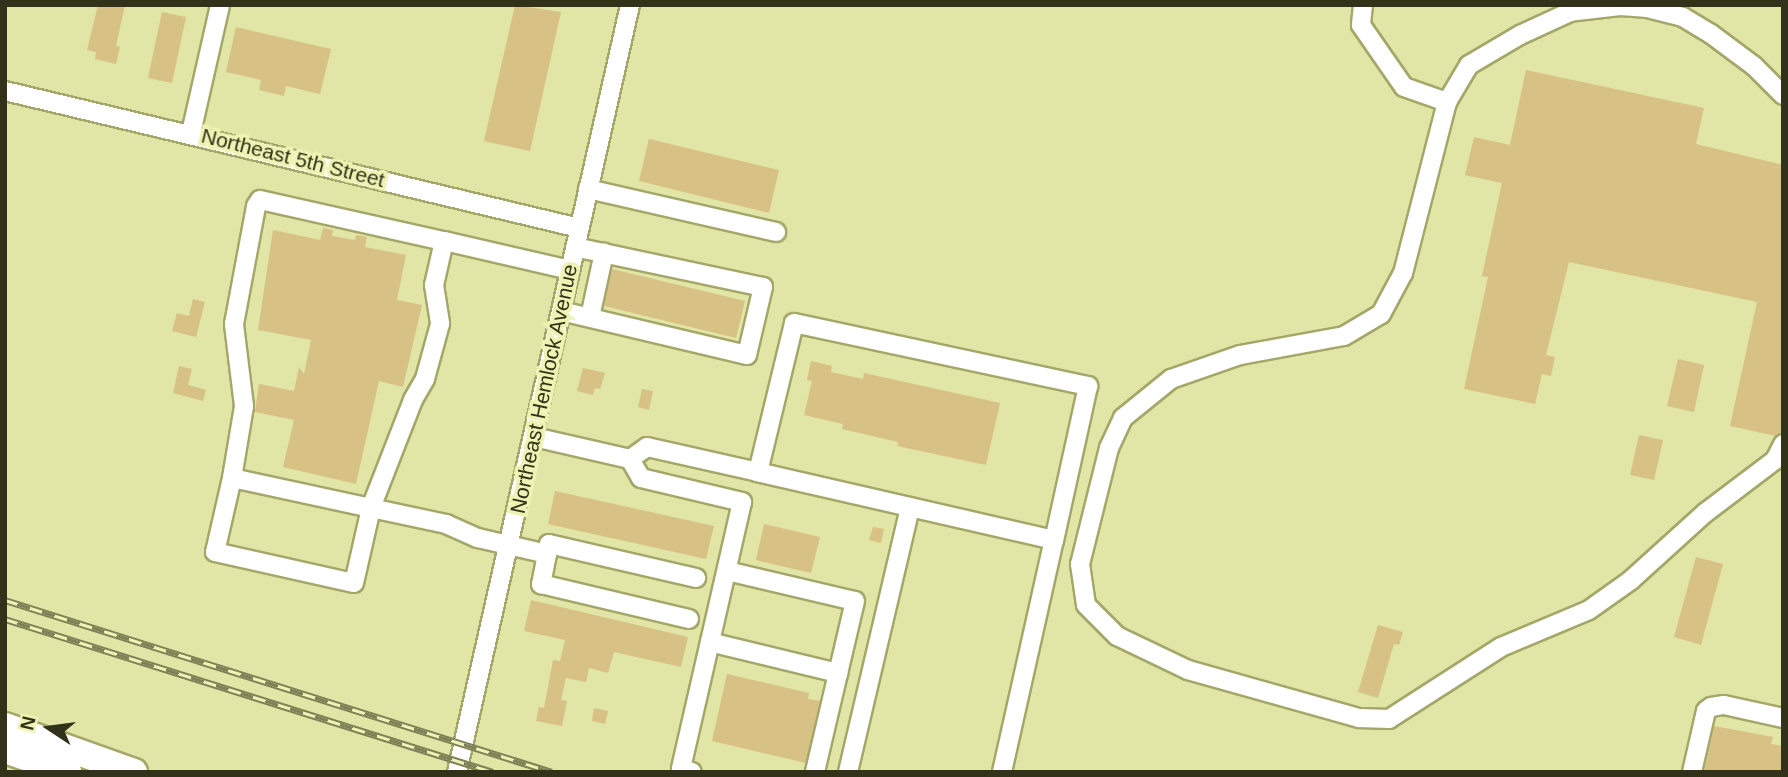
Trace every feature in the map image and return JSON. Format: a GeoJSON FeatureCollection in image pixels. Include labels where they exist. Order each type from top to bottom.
{"type":"FeatureCollection","features":[{"type":"Feature","properties":{"kind":"highway"},"geometry":{"type":"LineString","coordinates":[[5,726],[134,772]]}},
{"type":"Feature","properties":{"kind":"highway"},"geometry":{"type":"LineString","coordinates":[[5,750],[68,772]]}},
{"type":"Feature","properties":{"kind":"street"},"geometry":{"type":"LineString","coordinates":[[191,133],[220,5]]}},
{"type":"Feature","properties":{"kind":"street","name":"Northeast Hemlock Avenue"},"geometry":{"type":"LineString","coordinates":[[457,772],[630,5]]}},
{"type":"Feature","properties":{"kind":"street"},"geometry":{"type":"LineString","coordinates":[[1363,5],[1360,25],[1404,87],[1447,102]]}},
{"type":"Feature","properties":{"kind":"street"},"geometry":{"type":"LineString","coordinates":[[1783,95],[1754,66],[1684,17],[1648,8],[1620,6],[1570,12],[1520,35],[1469,65],[1447,102],[1403,273],[1381,314],[1344,336],[1240,355],[1171,379],[1123,418],[1109,448],[1080,564],[1086,605],[1117,636],[1188,670],[1359,718],[1389,719],[1501,647],[1589,610],[1631,580],[1705,513],[1775,460],[1783,444]]}},
{"type":"Feature","properties":{"kind":"street","name":"Northeast 5th Street"},"geometry":{"type":"LineString","coordinates":[[5,91],[191,133],[579,228]]}},
{"type":"Feature","properties":{"kind":"street"},"geometry":{"type":"LineString","coordinates":[[588,189],[776,232]]}},
{"type":"Feature","properties":{"kind":"street"},"geometry":{"type":"LineString","coordinates":[[444,241],[434,285],[440,324],[438,335],[425,379],[410,409],[372,508],[354,583],[215,552],[233,478],[244,406],[234,324],[256,206],[260,200],[444,241],[570,270]]}},
{"type":"Feature","properties":{"kind":"street"},"geometry":{"type":"LineString","coordinates":[[561,311],[747,355],[763,287],[575,247]]}},
{"type":"Feature","properties":{"kind":"street"},"geometry":{"type":"LineString","coordinates":[[590,317],[604,253]]}},
{"type":"Feature","properties":{"kind":"street"},"geometry":{"type":"LineString","coordinates":[[758,472],[794,323],[1088,386],[1002,772]]}},
{"type":"Feature","properties":{"kind":"street"},"geometry":{"type":"LineString","coordinates":[[534,437],[630,459],[648,447],[1054,540]]}},
{"type":"Feature","properties":{"kind":"street"},"geometry":{"type":"LineString","coordinates":[[630,459],[641,478],[742,502],[681,769],[692,772]]}},
{"type":"Feature","properties":{"kind":"street"},"geometry":{"type":"LineString","coordinates":[[233,478],[446,524],[478,538],[547,554]]}},
{"type":"Feature","properties":{"kind":"street"},"geometry":{"type":"LineString","coordinates":[[848,772],[910,507]]}},
{"type":"Feature","properties":{"kind":"street"},"geometry":{"type":"LineString","coordinates":[[690,619],[541,584],[549,544],[696,578]]}},
{"type":"Feature","properties":{"kind":"street"},"geometry":{"type":"LineString","coordinates":[[727,571],[855,601],[815,772]]}},
{"type":"Feature","properties":{"kind":"street"},"geometry":{"type":"LineString","coordinates":[[710,642],[838,673]]}},
{"type":"Feature","properties":{"kind":"street"},"geometry":{"type":"LineString","coordinates":[[1692,772],[1706,711],[1711,707],[1724,705],[1783,718]]}},
{"type":"Feature","properties":{"kind":"building"},"geometry":{"type":"Polygon","coordinates":[[[98,5],[125,5],[116,46],[120,47],[116,64],[95,59],[96,52],[87,50],[98,5]]]}},
{"type":"Feature","properties":{"kind":"building"},"geometry":{"type":"Polygon","coordinates":[[[515,5],[561,12],[530,151],[484,141],[515,5]]]}},
{"type":"Feature","properties":{"kind":"building"},"geometry":{"type":"Polygon","coordinates":[[[162,12],[186,17],[172,83],[148,78],[162,12]]]}},
{"type":"Feature","properties":{"kind":"building"},"geometry":{"type":"Polygon","coordinates":[[[236,27],[331,49],[320,94],[286,86],[284,96],[259,90],[261,80],[226,72],[236,27]]]}},
{"type":"Feature","properties":{"kind":"building"},"geometry":{"type":"Polygon","coordinates":[[[1526,70],[1704,108],[1696,144],[1783,165],[1782,433],[1776,436],[1730,426],[1757,302],[1569,262],[1546,355],[1555,357],[1551,376],[1542,374],[1535,404],[1464,389],[1488,277],[1482,276],[1502,183],[1465,175],[1474,137],[1510,145],[1526,70]]]}},
{"type":"Feature","properties":{"kind":"building"},"geometry":{"type":"Polygon","coordinates":[[[649,139],[779,170],[769,213],[639,181],[649,139]]]}},
{"type":"Feature","properties":{"kind":"building"},"geometry":{"type":"Polygon","coordinates":[[[323,228],[333,230],[332,236],[355,240],[356,235],[367,237],[365,247],[406,255],[397,300],[422,305],[403,387],[379,381],[356,484],[283,467],[294,420],[255,412],[259,384],[294,391],[299,367],[304,374],[311,340],[258,330],[273,230],[320,240],[323,228]]]}},
{"type":"Feature","properties":{"kind":"building"},"geometry":{"type":"Polygon","coordinates":[[[612,269],[745,301],[736,338],[604,306],[612,269]]]}},
{"type":"Feature","properties":{"kind":"building"},"geometry":{"type":"Polygon","coordinates":[[[193,299],[205,302],[196,337],[172,331],[177,313],[189,316],[193,299]]]}},
{"type":"Feature","properties":{"kind":"building"},"geometry":{"type":"Polygon","coordinates":[[[1678,359],[1704,365],[1694,412],[1667,406],[1678,359]]]}},
{"type":"Feature","properties":{"kind":"building"},"geometry":{"type":"Polygon","coordinates":[[[811,361],[832,366],[831,372],[863,379],[864,373],[1000,403],[986,465],[897,446],[898,442],[842,429],[843,424],[804,415],[812,381],[807,380],[811,361]]]}},
{"type":"Feature","properties":{"kind":"building"},"geometry":{"type":"Polygon","coordinates":[[[179,366],[192,369],[188,385],[206,390],[203,401],[173,393],[179,366]]]}},
{"type":"Feature","properties":{"kind":"building"},"geometry":{"type":"Polygon","coordinates":[[[583,368],[605,373],[600,389],[595,388],[593,395],[577,391],[583,368]]]}},
{"type":"Feature","properties":{"kind":"building"},"geometry":{"type":"Polygon","coordinates":[[[642,389],[653,391],[649,410],[638,407],[642,389]]]}},
{"type":"Feature","properties":{"kind":"building"},"geometry":{"type":"Polygon","coordinates":[[[1639,435],[1663,440],[1654,480],[1630,475],[1639,435]]]}},
{"type":"Feature","properties":{"kind":"building"},"geometry":{"type":"Polygon","coordinates":[[[555,491],[714,526],[706,559],[548,524],[555,491]]]}},
{"type":"Feature","properties":{"kind":"building"},"geometry":{"type":"Polygon","coordinates":[[[764,524],[820,537],[811,573],[756,560],[764,524]]]}},
{"type":"Feature","properties":{"kind":"building"},"geometry":{"type":"Polygon","coordinates":[[[873,527],[884,529],[881,543],[869,540],[873,527]]]}},
{"type":"Feature","properties":{"kind":"building"},"geometry":{"type":"Polygon","coordinates":[[[1696,557],[1723,564],[1701,645],[1674,637],[1696,557]]]}},
{"type":"Feature","properties":{"kind":"building"},"geometry":{"type":"Polygon","coordinates":[[[531,600],[688,637],[681,667],[614,652],[608,673],[589,668],[586,682],[566,678],[561,700],[567,701],[562,726],[536,721],[539,707],[544,708],[553,660],[560,661],[565,640],[524,631],[531,600]]]}},
{"type":"Feature","properties":{"kind":"building"},"geometry":{"type":"Polygon","coordinates":[[[1378,625],[1403,632],[1399,645],[1394,644],[1378,698],[1358,692],[1378,625]]]}},
{"type":"Feature","properties":{"kind":"building"},"geometry":{"type":"Polygon","coordinates":[[[727,674],[809,693],[808,699],[820,701],[806,763],[712,741],[727,674]]]}},
{"type":"Feature","properties":{"kind":"building"},"geometry":{"type":"Polygon","coordinates":[[[594,708],[608,711],[605,724],[592,721],[594,708]]]}},
{"type":"Feature","properties":{"kind":"building"},"geometry":{"type":"Polygon","coordinates":[[[1714,726],[1773,737],[1771,744],[1783,746],[1783,772],[1704,772],[1714,726]]]}},
{"type":"Feature","properties":{"kind":"railway"},"geometry":{"type":"LineString","coordinates":[[5,600],[552,772]]}},
{"type":"Feature","properties":{"kind":"railway"},"geometry":{"type":"LineString","coordinates":[[5,619],[493,772]]}}]}
